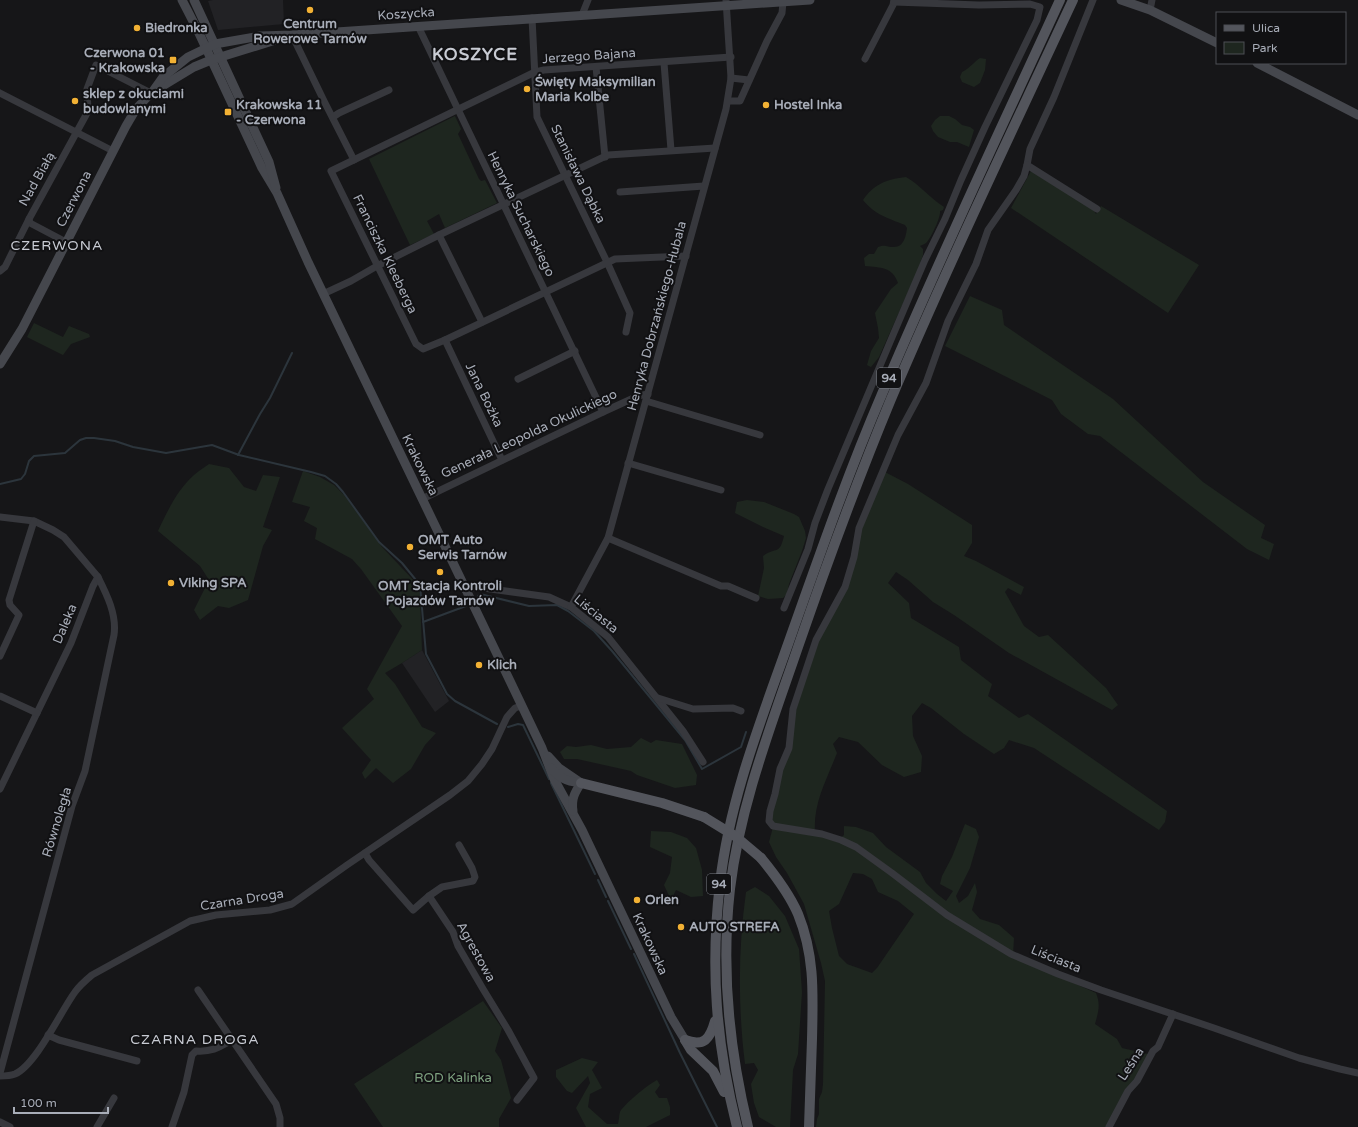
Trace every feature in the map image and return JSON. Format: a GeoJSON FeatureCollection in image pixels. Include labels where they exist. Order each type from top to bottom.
{"type":"FeatureCollection","features":[{"type":"Feature","properties":{"kind":"main road","name":"Krakowska"},"geometry":{"type":"LineString","coordinates":[[182,0],[262,168],[277,193],[323,294],[542,748],[554,779],[574,814],[671,1017],[684,1040]]}},
{"type":"Feature","properties":{"kind":"main road","name":"Krakowska"},"geometry":{"type":"LineString","coordinates":[[194,0],[269,162],[277,193]]}},
{"type":"Feature","properties":{"kind":"main road","name":"Koszycka"},"geometry":{"type":"LineString","coordinates":[[215,44],[260,36],[582,15],[726,3],[810,0]]}},
{"type":"Feature","properties":{"kind":"main road","name":"94"},"geometry":{"type":"LineString","coordinates":[[737,1127],[724,1070],[716,1003],[714,970],[715,931],[722,862],[730,821],[754,742],[825,538],[881,397],[920,306],[1060,0]]}},
{"type":"Feature","properties":{"kind":"main road","name":"94"},"geometry":{"type":"LineString","coordinates":[[748,1127],[740,1092],[729,1026],[727,1004],[726,933],[733,863],[740,829],[757,767],[836,541],[891,400],[927,317],[1072,0]]}},
{"type":"Feature","properties":{"kind":"main road"},"geometry":{"type":"LineString","coordinates":[[1120,0],[1150,10],[1216,43]]}},
{"type":"Feature","properties":{"kind":"main road","name":"Koszycka"},"geometry":{"type":"LineString","coordinates":[[221,56],[292,34]]}},
{"type":"Feature","properties":{"kind":"main road"},"geometry":{"type":"LineString","coordinates":[[206,48],[215,44]]}},
{"type":"Feature","properties":{"kind":"main road","name":"Czerwona"},"geometry":{"type":"LineString","coordinates":[[0,364],[22,329],[136,109],[152,92],[163,77],[188,57],[206,48]]}},
{"type":"Feature","properties":{"kind":"main road"},"geometry":{"type":"LineString","coordinates":[[211,60],[221,56]]}},
{"type":"Feature","properties":{"kind":"main road","name":"Czerwona"},"geometry":{"type":"LineString","coordinates":[[152,92],[194,67],[211,60]]}},
{"type":"Feature","properties":{"kind":"main road"},"geometry":{"type":"LineString","coordinates":[[1259,64],[1358,115]]}},
{"type":"Feature","properties":{"kind":"main road","name":"Krakowska"},"geometry":{"type":"LineString","coordinates":[[542,748],[559,768],[581,782]]}},
{"type":"Feature","properties":{"kind":"main road","name":"Krakowska"},"geometry":{"type":"LineString","coordinates":[[550,767],[556,774],[565,780],[571,782],[581,782]]}},
{"type":"Feature","properties":{"kind":"main road","name":"Krakowska"},"geometry":{"type":"LineString","coordinates":[[574,814],[572,803],[573,796],[581,782]]}},
{"type":"Feature","properties":{"kind":"main road"},"geometry":{"type":"LineString","coordinates":[[568,805],[567,798],[570,790],[581,782],[662,803],[704,817],[735,836],[760,858],[777,879],[791,900],[802,926],[810,955],[813,987],[809,1127]]}},
{"type":"Feature","properties":{"kind":"main road"},"geometry":{"type":"LineString","coordinates":[[684,1040],[699,1042],[708,1038],[712,1032],[715,1019],[716,1003]]}},
{"type":"Feature","properties":{"kind":"main road"},"geometry":{"type":"LineString","coordinates":[[684,1040],[691,1050],[717,1076],[732,1108]]}},
{"type":"Feature","properties":{"kind":"main road"},"geometry":{"type":"LineString","coordinates":[[740,1092],[752,1127]]}},
{"type":"Feature","properties":{"kind":"street"},"geometry":{"type":"LineString","coordinates":[[582,15],[588,0]]}},
{"type":"Feature","properties":{"kind":"street"},"geometry":{"type":"LineString","coordinates":[[1093,0],[1054,97],[1030,149],[1027,165],[1097,209]]}},
{"type":"Feature","properties":{"kind":"street"},"geometry":{"type":"LineString","coordinates":[[1150,10],[1152,0]]}},
{"type":"Feature","properties":{"kind":"street"},"geometry":{"type":"LineString","coordinates":[[784,608],[808,549],[814,523],[890,342],[973,154],[1036,20],[1040,7],[1030,4],[979,5],[894,1],[865,59]]}},
{"type":"Feature","properties":{"kind":"street"},"geometry":{"type":"LineString","coordinates":[[728,101],[740,101],[767,41],[782,13],[783,2]]}},
{"type":"Feature","properties":{"kind":"street","name":"Henryka Dobrzańskiego-Hubala"},"geometry":{"type":"LineString","coordinates":[[571,606],[608,538],[728,101],[732,78],[726,3]]}},
{"type":"Feature","properties":{"kind":"street","name":"Stanisława Dąbka"},"geometry":{"type":"LineString","coordinates":[[532,18],[536,72],[537,117],[630,312],[626,332]]}},
{"type":"Feature","properties":{"kind":"street","name":"Henryka Sucharskiego"},"geometry":{"type":"LineString","coordinates":[[418,26],[603,412]]}},
{"type":"Feature","properties":{"kind":"street"},"geometry":{"type":"LineString","coordinates":[[292,34],[354,160]]}},
{"type":"Feature","properties":{"kind":"street","name":"Jerzego Bajana"},"geometry":{"type":"LineString","coordinates":[[458,110],[536,72],[544,70],[664,63],[731,57]]}},
{"type":"Feature","properties":{"kind":"street"},"geometry":{"type":"LineString","coordinates":[[664,63],[670,150]]}},
{"type":"Feature","properties":{"kind":"street","name":"Nad Białą"},"geometry":{"type":"LineString","coordinates":[[66,242],[30,223],[29,219],[88,111],[87,89],[96,65],[152,92]]}},
{"type":"Feature","properties":{"kind":"street"},"geometry":{"type":"LineString","coordinates":[[596,67],[605,157]]}},
{"type":"Feature","properties":{"kind":"street"},"geometry":{"type":"LineString","coordinates":[[732,78],[749,80]]}},
{"type":"Feature","properties":{"kind":"street"},"geometry":{"type":"LineString","coordinates":[[333,117],[389,90]]}},
{"type":"Feature","properties":{"kind":"street"},"geometry":{"type":"LineString","coordinates":[[0,93],[113,151]]}},
{"type":"Feature","properties":{"kind":"street","name":"Franciszka Kleeberga"},"geometry":{"type":"LineString","coordinates":[[458,110],[332,171],[377,266],[418,347],[423,349],[445,340],[615,259],[686,256]]}},
{"type":"Feature","properties":{"kind":"street"},"geometry":{"type":"LineString","coordinates":[[323,294],[439,235],[608,155],[715,148]]}},
{"type":"Feature","properties":{"kind":"street","name":"Liściasta"},"geometry":{"type":"LineString","coordinates":[[1027,165],[1024,176],[1016,190],[988,230],[976,264],[948,321],[926,382],[898,435],[859,528],[854,557],[845,587],[816,640],[793,709],[789,748],[780,769],[769,821],[774,826],[822,834],[856,847],[947,915],[1011,954],[1065,977],[1299,1058],[1358,1073]]}},
{"type":"Feature","properties":{"kind":"street"},"geometry":{"type":"LineString","coordinates":[[620,192],[704,186]]}},
{"type":"Feature","properties":{"kind":"street"},"geometry":{"type":"LineString","coordinates":[[0,271],[5,267],[29,219]]}},
{"type":"Feature","properties":{"kind":"street"},"geometry":{"type":"LineString","coordinates":[[439,235],[482,322]]}},
{"type":"Feature","properties":{"kind":"street","name":"Jana Bożka"},"geometry":{"type":"LineString","coordinates":[[445,340],[502,460]]}},
{"type":"Feature","properties":{"kind":"street"},"geometry":{"type":"LineString","coordinates":[[518,379],[575,352]]}},
{"type":"Feature","properties":{"kind":"street","name":"Generała Leopolda Okulickiego"},"geometry":{"type":"LineString","coordinates":[[422,499],[638,396],[647,398]]}},
{"type":"Feature","properties":{"kind":"street"},"geometry":{"type":"LineString","coordinates":[[647,398],[760,435]]}},
{"type":"Feature","properties":{"kind":"street"},"geometry":{"type":"LineString","coordinates":[[628,463],[721,490]]}},
{"type":"Feature","properties":{"kind":"street"},"geometry":{"type":"LineString","coordinates":[[0,517],[34,521],[53,530],[64,537],[98,577]]}},
{"type":"Feature","properties":{"kind":"street"},"geometry":{"type":"LineString","coordinates":[[0,656],[19,615],[10,605],[9,600],[34,521]]}},
{"type":"Feature","properties":{"kind":"street"},"geometry":{"type":"LineString","coordinates":[[608,538],[721,586],[728,586],[756,598]]}},
{"type":"Feature","properties":{"kind":"street","name":"Daleka"},"geometry":{"type":"LineString","coordinates":[[0,789],[70,643],[98,577]]}},
{"type":"Feature","properties":{"kind":"street","name":"Równoległa"},"geometry":{"type":"LineString","coordinates":[[0,1074],[72,806],[85,771],[114,635],[116,624],[106,593],[98,577]]}},
{"type":"Feature","properties":{"kind":"street","name":"Liściasta"},"geometry":{"type":"LineString","coordinates":[[465,590],[476,587],[549,597],[571,606],[608,637],[658,698],[683,731],[703,762]]}},
{"type":"Feature","properties":{"kind":"street"},"geometry":{"type":"LineString","coordinates":[[0,696],[37,713]]}},
{"type":"Feature","properties":{"kind":"street"},"geometry":{"type":"LineString","coordinates":[[658,698],[693,710],[733,708],[742,711]]}},
{"type":"Feature","properties":{"kind":"street","name":"Czarna Droga"},"geometry":{"type":"LineString","coordinates":[[0,1074],[6,1076],[18,1072],[27,1064],[48,1035],[74,993],[92,975],[190,921],[216,915],[270,910],[292,904],[450,796],[468,781],[482,764],[492,749],[507,717],[515,708],[521,706]]}},
{"type":"Feature","properties":{"kind":"street"},"geometry":{"type":"LineString","coordinates":[[365,853],[369,860],[413,910],[442,887],[473,881],[475,877],[472,868],[459,845]]}},
{"type":"Feature","properties":{"kind":"street","name":"Agrestowa"},"geometry":{"type":"LineString","coordinates":[[429,896],[454,932],[458,946],[508,1030],[534,1078],[517,1100]]}},
{"type":"Feature","properties":{"kind":"street"},"geometry":{"type":"LineString","coordinates":[[198,990],[276,1104],[280,1118],[280,1127]]}},
{"type":"Feature","properties":{"kind":"street","name":"Leśna"},"geometry":{"type":"LineString","coordinates":[[1109,1127],[1128,1090],[1137,1081],[1153,1051],[1158,1047],[1173,1014]]}},
{"type":"Feature","properties":{"kind":"street"},"geometry":{"type":"LineString","coordinates":[[48,1035],[59,1040],[137,1061]]}},
{"type":"Feature","properties":{"kind":"street"},"geometry":{"type":"LineString","coordinates":[[172,1127],[184,1092],[192,1055],[196,1051],[206,1052],[215,1050],[232,1040]]}},
{"type":"Feature","properties":{"kind":"street"},"geometry":{"type":"LineString","coordinates":[[97,1127],[114,1098]]}},
{"type":"Feature","properties":{"kind":"street"},"geometry":{"type":"LineString","coordinates":[[0,1122],[10,1127]]}},
{"type":"Feature","properties":{"kind":"shaded area"},"geometry":{"type":"Polygon","coordinates":[[[283,0],[284,24],[218,30],[208,1],[283,0]]]}},
{"type":"Feature","properties":{"kind":"shaded area"},"geometry":{"type":"Polygon","coordinates":[[[422,650],[449,701],[435,712],[402,663],[422,650]]]}},
{"type":"Feature","properties":{"kind":"green space"},"geometry":{"type":"Polygon","coordinates":[[[980,58],[986,59],[985,70],[980,83],[974,87],[962,82],[960,77],[962,72],[980,58]]]}},
{"type":"Feature","properties":{"kind":"green space"},"geometry":{"type":"Polygon","coordinates":[[[455,116],[461,129],[458,134],[479,179],[481,181],[485,180],[497,203],[445,228],[439,214],[427,221],[434,234],[410,245],[369,159],[455,116]]]}},
{"type":"Feature","properties":{"kind":"green space"},"geometry":{"type":"Polygon","coordinates":[[[940,116],[949,116],[962,125],[970,127],[974,130],[969,147],[938,137],[931,126],[940,116]]]}},
{"type":"Feature","properties":{"kind":"green space"},"geometry":{"type":"Polygon","coordinates":[[[1031,171],[1093,209],[1096,214],[1101,206],[1199,265],[1168,313],[1011,208],[1031,171]]]}},
{"type":"Feature","properties":{"kind":"green space"},"geometry":{"type":"Polygon","coordinates":[[[906,177],[944,207],[943,210],[940,211],[930,237],[926,243],[920,246],[923,249],[923,255],[917,272],[879,357],[871,367],[867,365],[871,351],[879,338],[875,313],[891,289],[898,283],[893,273],[881,268],[865,266],[864,258],[869,254],[874,254],[878,247],[897,247],[900,245],[905,238],[907,228],[905,225],[877,213],[863,200],[876,186],[893,179],[906,177]]]}},
{"type":"Feature","properties":{"kind":"green space"},"geometry":{"type":"Polygon","coordinates":[[[970,296],[1002,310],[1004,325],[1113,399],[1203,482],[1265,525],[1261,538],[1274,544],[1269,560],[1247,549],[1100,436],[1088,434],[1061,414],[1052,400],[945,346],[970,296]]]}},
{"type":"Feature","properties":{"kind":"green space"},"geometry":{"type":"Polygon","coordinates":[[[34,323],[63,337],[69,326],[89,334],[90,337],[71,344],[63,355],[27,337],[34,323]]]}},
{"type":"Feature","properties":{"kind":"green space"},"geometry":{"type":"Polygon","coordinates":[[[209,464],[229,468],[244,487],[256,491],[263,475],[280,477],[263,527],[272,530],[263,546],[248,600],[229,608],[218,606],[200,620],[194,610],[209,580],[200,566],[158,531],[182,487],[209,464]]]}},
{"type":"Feature","properties":{"kind":"green space"},"geometry":{"type":"Polygon","coordinates":[[[303,471],[320,477],[334,485],[344,495],[382,547],[418,585],[420,595],[422,650],[385,673],[395,684],[422,727],[436,733],[425,745],[411,769],[393,783],[376,768],[365,779],[362,773],[371,760],[342,728],[374,699],[367,689],[402,626],[361,569],[352,559],[315,539],[317,528],[304,521],[310,507],[292,502],[303,471]]]}},
{"type":"Feature","properties":{"kind":"green space"},"geometry":{"type":"Polygon","coordinates":[[[883,471],[908,484],[972,525],[972,543],[964,556],[1024,587],[1021,595],[1008,588],[1005,592],[1024,626],[1039,637],[1048,635],[1106,688],[1118,705],[1112,710],[1009,653],[933,602],[908,580],[896,572],[888,583],[909,603],[911,618],[959,647],[961,660],[992,684],[988,696],[1019,718],[1028,714],[1167,811],[1165,822],[1159,830],[1034,748],[1009,740],[1004,748],[994,754],[922,703],[912,716],[913,736],[922,756],[921,772],[904,777],[882,765],[858,742],[839,737],[833,744],[837,753],[818,801],[816,811],[815,832],[839,840],[844,835],[844,826],[856,827],[873,833],[886,847],[920,872],[926,883],[946,901],[953,891],[940,884],[942,876],[952,857],[965,824],[976,829],[979,837],[970,868],[956,896],[959,903],[968,896],[975,883],[977,892],[972,910],[980,919],[999,925],[1014,938],[1013,956],[1096,993],[1099,1005],[1095,1024],[1117,1039],[1122,1048],[1148,1054],[1106,1127],[816,1127],[819,1114],[819,1099],[823,1084],[825,981],[804,904],[787,873],[776,857],[769,842],[773,827],[771,811],[788,750],[794,710],[814,647],[841,595],[856,545],[883,471]],[[853,873],[839,904],[829,911],[839,956],[847,964],[872,973],[914,914],[898,901],[878,892],[872,879],[863,874],[853,873]]]}},
{"type":"Feature","properties":{"kind":"green space"},"geometry":{"type":"Polygon","coordinates":[[[747,500],[764,502],[794,514],[799,517],[805,531],[806,538],[802,551],[789,584],[787,594],[783,598],[768,599],[758,596],[764,568],[763,556],[777,550],[781,546],[784,536],[735,513],[737,502],[747,500]]]}},
{"type":"Feature","properties":{"kind":"green space"},"geometry":{"type":"Polygon","coordinates":[[[641,738],[651,743],[656,740],[682,744],[697,775],[696,785],[675,788],[637,775],[631,771],[577,759],[564,759],[560,752],[567,746],[576,747],[591,745],[607,749],[631,747],[641,738]]]}},
{"type":"Feature","properties":{"kind":"green space"},"geometry":{"type":"Polygon","coordinates":[[[651,831],[671,832],[687,838],[696,848],[702,870],[703,896],[691,897],[676,890],[671,900],[664,885],[670,873],[672,857],[650,847],[651,831]]]}},
{"type":"Feature","properties":{"kind":"green space"},"geometry":{"type":"Polygon","coordinates":[[[755,887],[769,896],[785,916],[799,949],[802,992],[798,1054],[793,1070],[790,1127],[776,1127],[759,1117],[754,1103],[751,1084],[758,1070],[754,1063],[745,1064],[740,1000],[741,935],[746,892],[755,887]]]}},
{"type":"Feature","properties":{"kind":"green space","name":"ROD Kalinka"},"geometry":{"type":"Polygon","coordinates":[[[483,1001],[502,1028],[495,1051],[501,1060],[511,1098],[499,1119],[499,1127],[383,1127],[354,1084],[483,1001]]]}},
{"type":"Feature","properties":{"kind":"green space"},"geometry":{"type":"Polygon","coordinates":[[[582,1058],[598,1062],[592,1070],[602,1088],[590,1094],[588,1107],[607,1124],[618,1124],[622,1108],[637,1094],[657,1080],[660,1085],[655,1092],[659,1098],[667,1098],[670,1107],[670,1115],[646,1127],[586,1127],[576,1108],[590,1083],[588,1076],[572,1093],[567,1091],[556,1077],[556,1070],[582,1058]]]}},
{"type":"Feature","properties":{"kind":"waterway"},"geometry":{"type":"LineString","coordinates":[[238,455],[270,398],[292,353]]}},
{"type":"Feature","properties":{"kind":"waterway"},"geometry":{"type":"LineString","coordinates":[[0,484],[21,479],[25,474],[29,461],[34,456],[65,453],[80,440],[86,438],[115,441],[133,447],[166,453],[212,445],[239,455],[325,476],[336,484],[343,492],[379,542],[402,563],[420,585],[426,654],[447,694],[455,701],[497,724]]}},
{"type":"Feature","properties":{"kind":"waterway"},"geometry":{"type":"LineString","coordinates":[[478,596],[480,594],[529,606],[557,605],[568,611],[594,631],[685,740],[702,769],[741,747],[746,732]]}},
{"type":"Feature","properties":{"kind":"waterway"},"geometry":{"type":"LineString","coordinates":[[423,622],[466,606]]}},
{"type":"Feature","properties":{"kind":"waterway"},"geometry":{"type":"LineString","coordinates":[[508,727],[518,724],[523,725],[549,779]]}},
{"type":"Feature","properties":{"kind":"waterway"},"geometry":{"type":"LineString","coordinates":[[551,783],[595,874]]}},
{"type":"Feature","properties":{"kind":"waterway"},"geometry":{"type":"LineString","coordinates":[[598,880],[606,897]]}},
{"type":"Feature","properties":{"kind":"waterway"},"geometry":{"type":"LineString","coordinates":[[608,901],[631,949]]}},
{"type":"Feature","properties":{"kind":"waterway"},"geometry":{"type":"LineString","coordinates":[[634,954],[680,1053],[717,1127]]}},
{"type":"Feature","properties":{"kind":"place","name":"Centrum Rowerowe Tarnów"},"geometry":{"type":"Point","coordinates":[310,10]}},
{"type":"Feature","properties":{"kind":"place","name":"Biedronka"},"geometry":{"type":"Point","coordinates":[137,28]}},
{"type":"Feature","properties":{"kind":"place","name":"Czerwona 01 - Krakowska"},"geometry":{"type":"Point","coordinates":[173,60]}},
{"type":"Feature","properties":{"kind":"place","name":"Święty Maksymilian Maria Kolbe"},"geometry":{"type":"Point","coordinates":[527,89]}},
{"type":"Feature","properties":{"kind":"place","name":"sklep z okuciami budowlanymi"},"geometry":{"type":"Point","coordinates":[75,101]}},
{"type":"Feature","properties":{"kind":"place","name":"Hostel Inka"},"geometry":{"type":"Point","coordinates":[766,105]}},
{"type":"Feature","properties":{"kind":"place","name":"Krakowska 11 - Czerwona"},"geometry":{"type":"Point","coordinates":[228,112]}},
{"type":"Feature","properties":{"kind":"place","name":"OMT Auto Serwis Tarnów"},"geometry":{"type":"Point","coordinates":[410,547]}},
{"type":"Feature","properties":{"kind":"place","name":"OMT Stacja Kontroli Pojazdów Tarnów"},"geometry":{"type":"Point","coordinates":[440,572]}},
{"type":"Feature","properties":{"kind":"place","name":"Viking SPA"},"geometry":{"type":"Point","coordinates":[171,583]}},
{"type":"Feature","properties":{"kind":"place","name":"Klich"},"geometry":{"type":"Point","coordinates":[479,665]}},
{"type":"Feature","properties":{"kind":"place","name":"Orlen"},"geometry":{"type":"Point","coordinates":[637,900]}},
{"type":"Feature","properties":{"kind":"place","name":"AUTO STREFA"},"geometry":{"type":"Point","coordinates":[681,927]}},
{"type":"Feature","properties":{"kind":"district","name":"KOSZYCE"},"geometry":{"type":"Point","coordinates":[475,54]}},
{"type":"Feature","properties":{"kind":"district","name":"CZERWONA"},"geometry":{"type":"Point","coordinates":[57,245]}},
{"type":"Feature","properties":{"kind":"district","name":"CZARNA DROGA"},"geometry":{"type":"Point","coordinates":[195,1039]}}]}
